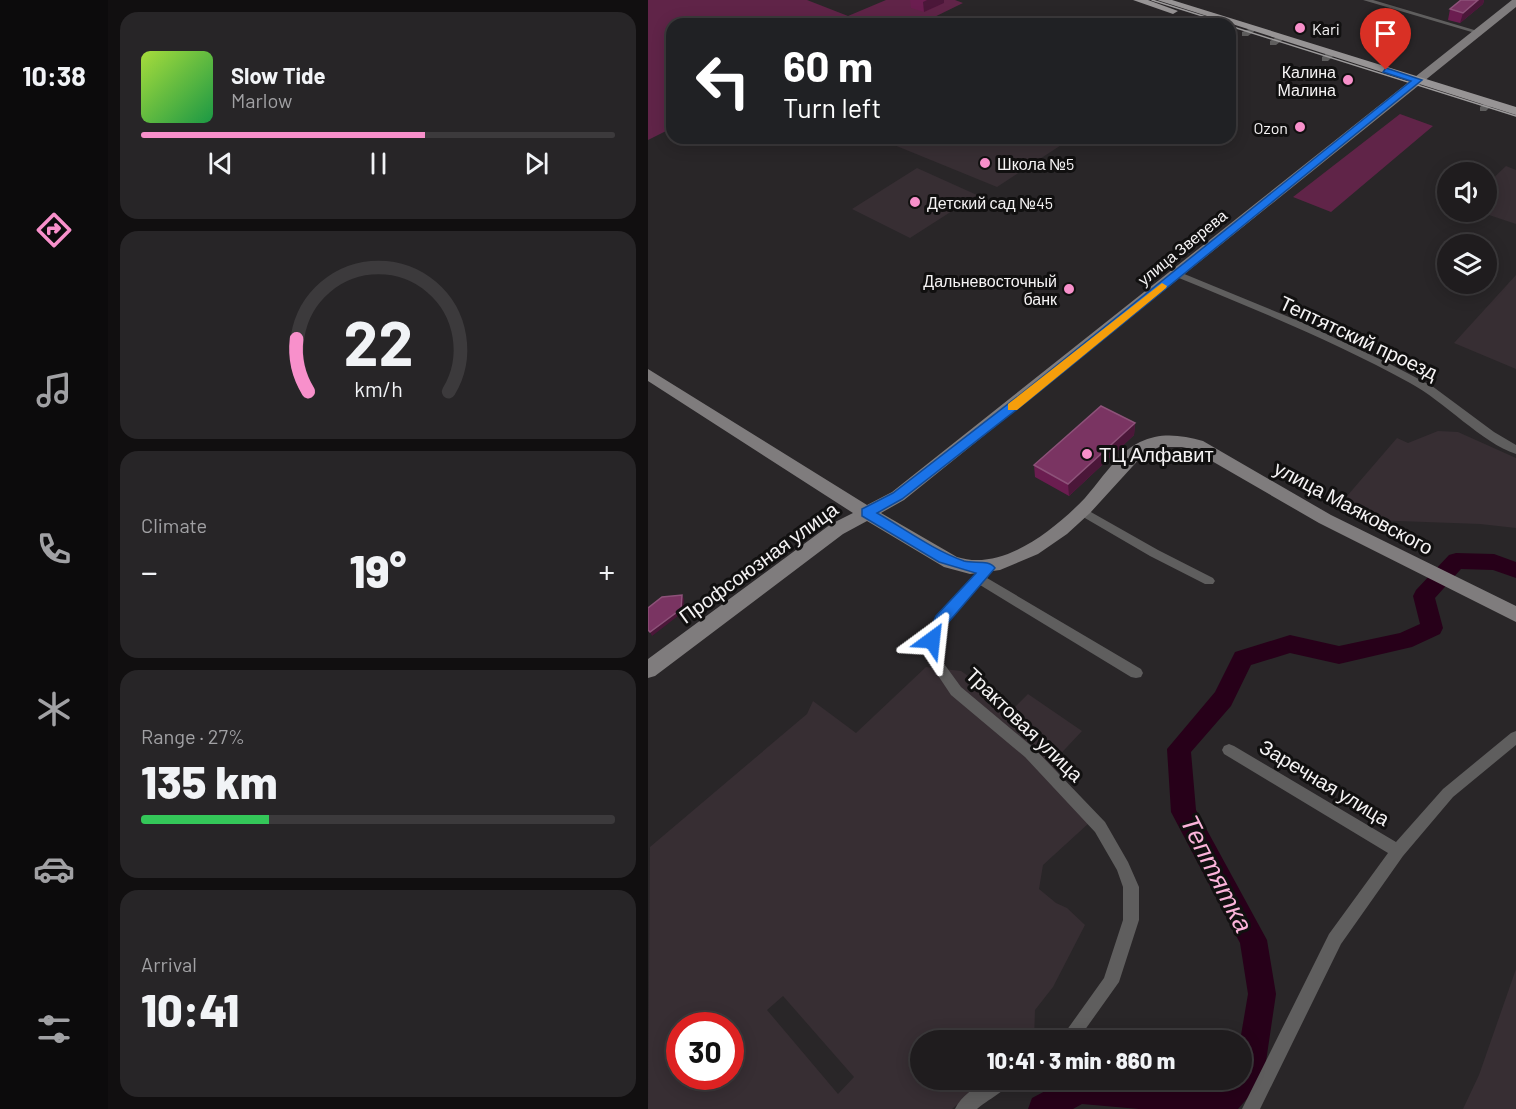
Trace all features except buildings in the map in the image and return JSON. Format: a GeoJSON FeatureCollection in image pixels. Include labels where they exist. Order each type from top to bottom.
{"type":"FeatureCollection","features":[{"type":"Feature","properties":{"kind":"main road"},"geometry":{"type":"LineString","coordinates":[[1138,0],[1166,4],[1204,18]]}},
{"type":"Feature","properties":{"kind":"main road","name":"улица Зверева"},"geometry":{"type":"LineString","coordinates":[[867,513],[898,496],[1516,2]]}},
{"type":"Feature","properties":{"kind":"main road"},"geometry":{"type":"LineString","coordinates":[[1236,27],[1486,106],[1516,119]]}},
{"type":"Feature","properties":{"kind":"main road"},"geometry":{"type":"LineString","coordinates":[[1236,30],[1249,31]]}},
{"type":"Feature","properties":{"kind":"main road"},"geometry":{"type":"LineString","coordinates":[[1486,106],[1516,111]]}},
{"type":"Feature","properties":{"kind":"main road"},"geometry":{"type":"LineString","coordinates":[[648,374],[867,513],[944,558],[983,574],[1027,552],[1082,511]]}},
{"type":"Feature","properties":{"kind":"main road","name":"улица Маяковского"},"geometry":{"type":"LineString","coordinates":[[1082,511],[1136,452],[1154,444],[1172,440],[1197,445],[1325,519],[1516,615]]}},
{"type":"Feature","properties":{"kind":"main road","name":"Профсоюзная улица"},"geometry":{"type":"LineString","coordinates":[[648,670],[837,529],[867,513]]}},
{"type":"Feature","properties":{"kind":"street"},"geometry":{"type":"LineString","coordinates":[[1366,0],[1477,32]]}},
{"type":"Feature","properties":{"kind":"street","name":"Тептятский проезд"},"geometry":{"type":"LineString","coordinates":[[1177,274],[1294,324],[1413,380],[1441,396],[1492,438],[1516,450]]}},
{"type":"Feature","properties":{"kind":"street"},"geometry":{"type":"LineString","coordinates":[[1082,511],[1209,581]]}},
{"type":"Feature","properties":{"kind":"street"},"geometry":{"type":"LineString","coordinates":[[983,574],[1136,673]]}},
{"type":"Feature","properties":{"kind":"street","name":"Трактовая улица"},"geometry":{"type":"LineString","coordinates":[[983,574],[941,620],[932,640],[936,662],[956,691],[1030,753],[1100,827],[1123,867],[1131,888],[1131,920],[1112,982],[1075,1030]]}},
{"type":"Feature","properties":{"kind":"street","name":"Заречная улица"},"geometry":{"type":"LineString","coordinates":[[1251,1109],[1325,955],[1398,851],[1448,794],[1516,737]]}},
{"type":"Feature","properties":{"kind":"street","name":"Заречная улица"},"geometry":{"type":"LineString","coordinates":[[1229,750],[1398,851]]}},
{"type":"Feature","properties":{"kind":"street"},"geometry":{"type":"LineString","coordinates":[[964,1109],[987,1090]]}},
{"type":"Feature","properties":{"kind":"shaded area"},"geometry":{"type":"Polygon","coordinates":[[[648,0],[807,0],[848,16],[886,0],[955,0],[963,3],[932,18],[666,18],[666,131],[648,140],[648,0]]]}},
{"type":"Feature","properties":{"kind":"shaded area"},"geometry":{"type":"Polygon","coordinates":[[[1400,114],[1433,126],[1331,212],[1293,197],[1400,114]]]}},
{"type":"Feature","properties":{"kind":"shaded area","name":"Школа №5"},"geometry":{"type":"Polygon","coordinates":[[[892,144],[1063,144],[997,187],[892,144]]]}},
{"type":"Feature","properties":{"kind":"shaded area"},"geometry":{"type":"Polygon","coordinates":[[[1506,166],[1516,170],[1516,224],[1497,218],[1497,175],[1506,166]]]}},
{"type":"Feature","properties":{"kind":"shaded area","name":"Детский сад №45"},"geometry":{"type":"Polygon","coordinates":[[[917,168],[977,195],[910,238],[852,209],[917,168]]]}},
{"type":"Feature","properties":{"kind":"shaded area"},"geometry":{"type":"Polygon","coordinates":[[[1516,275],[1516,369],[1454,343],[1516,275]]]}},
{"type":"Feature","properties":{"kind":"shaded area"},"geometry":{"type":"Polygon","coordinates":[[[1438,431],[1458,432],[1516,458],[1516,528],[1480,524],[1371,520],[1335,506],[1341,503],[1397,438],[1408,443],[1438,431]]]}},
{"type":"Feature","properties":{"kind":"shaded area"},"geometry":{"type":"Polygon","coordinates":[[[926,667],[961,671],[1014,708],[1028,694],[1082,731],[1052,763],[1089,823],[1043,865],[1039,889],[1056,903],[1067,908],[1085,925],[1053,987],[1035,1010],[1034,1030],[910,1030],[910,1090],[973,1090],[952,1109],[648,1109],[650,847],[807,714],[813,701],[856,733],[926,667]],[[783,996],[767,1010],[838,1094],[854,1077],[783,996]]]}},
{"type":"Feature","properties":{"kind":"shaded area"},"geometry":{"type":"Polygon","coordinates":[[[1516,969],[1516,1109],[1463,1109],[1479,1075],[1516,969]]]}},
{"type":"Feature","properties":{"kind":"waterway","name":"Тептятка"},"geometry":{"type":"LineString","coordinates":[[1043,1109],[1079,1089],[1114,1090],[1219,1107],[1249,1075],[1262,994],[1253,940],[1184,812],[1179,749],[1223,699],[1243,658],[1290,644],[1339,655],[1404,641],[1432,628],[1424,596],[1456,561],[1494,562],[1516,570]]}},
{"type":"Feature","properties":{"kind":"tram line"},"geometry":{"type":"LineString","coordinates":[[1152,0],[1209,18]]}},
{"type":"Feature","properties":{"kind":"tram line"},"geometry":{"type":"LineString","coordinates":[[1236,28],[1516,116]]}},
{"type":"Feature","properties":{"kind":"slow traffic"},"geometry":{"type":"LineString","coordinates":[[1013,407],[1162,286]]}},
{"type":"Feature","properties":{"kind":"place","name":"Kari"},"geometry":{"type":"Point","coordinates":[1300,28]}},
{"type":"Feature","properties":{"kind":"place","name":"Калина Малина"},"geometry":{"type":"Point","coordinates":[1348,80]}},
{"type":"Feature","properties":{"kind":"place","name":"Ozon"},"geometry":{"type":"Point","coordinates":[1300,127]}},
{"type":"Feature","properties":{"kind":"place","name":"Школа №5"},"geometry":{"type":"Point","coordinates":[985,163]}},
{"type":"Feature","properties":{"kind":"place","name":"Детский сад №45"},"geometry":{"type":"Point","coordinates":[915,202]}},
{"type":"Feature","properties":{"kind":"place","name":"Дальневосточный банк"},"geometry":{"type":"Point","coordinates":[1069,289]}},
{"type":"Feature","properties":{"kind":"place","name":"ТЦ Алфавит"},"geometry":{"type":"Point","coordinates":[1087,454]}},
{"type":"Feature","properties":{"kind":"route"},"geometry":{"type":"LineString","coordinates":[[932,640],[941,620],[988,568],[968,567],[944,558],[867,513],[898,496],[1025,397],[1418,80],[1386,70]]}}]}
